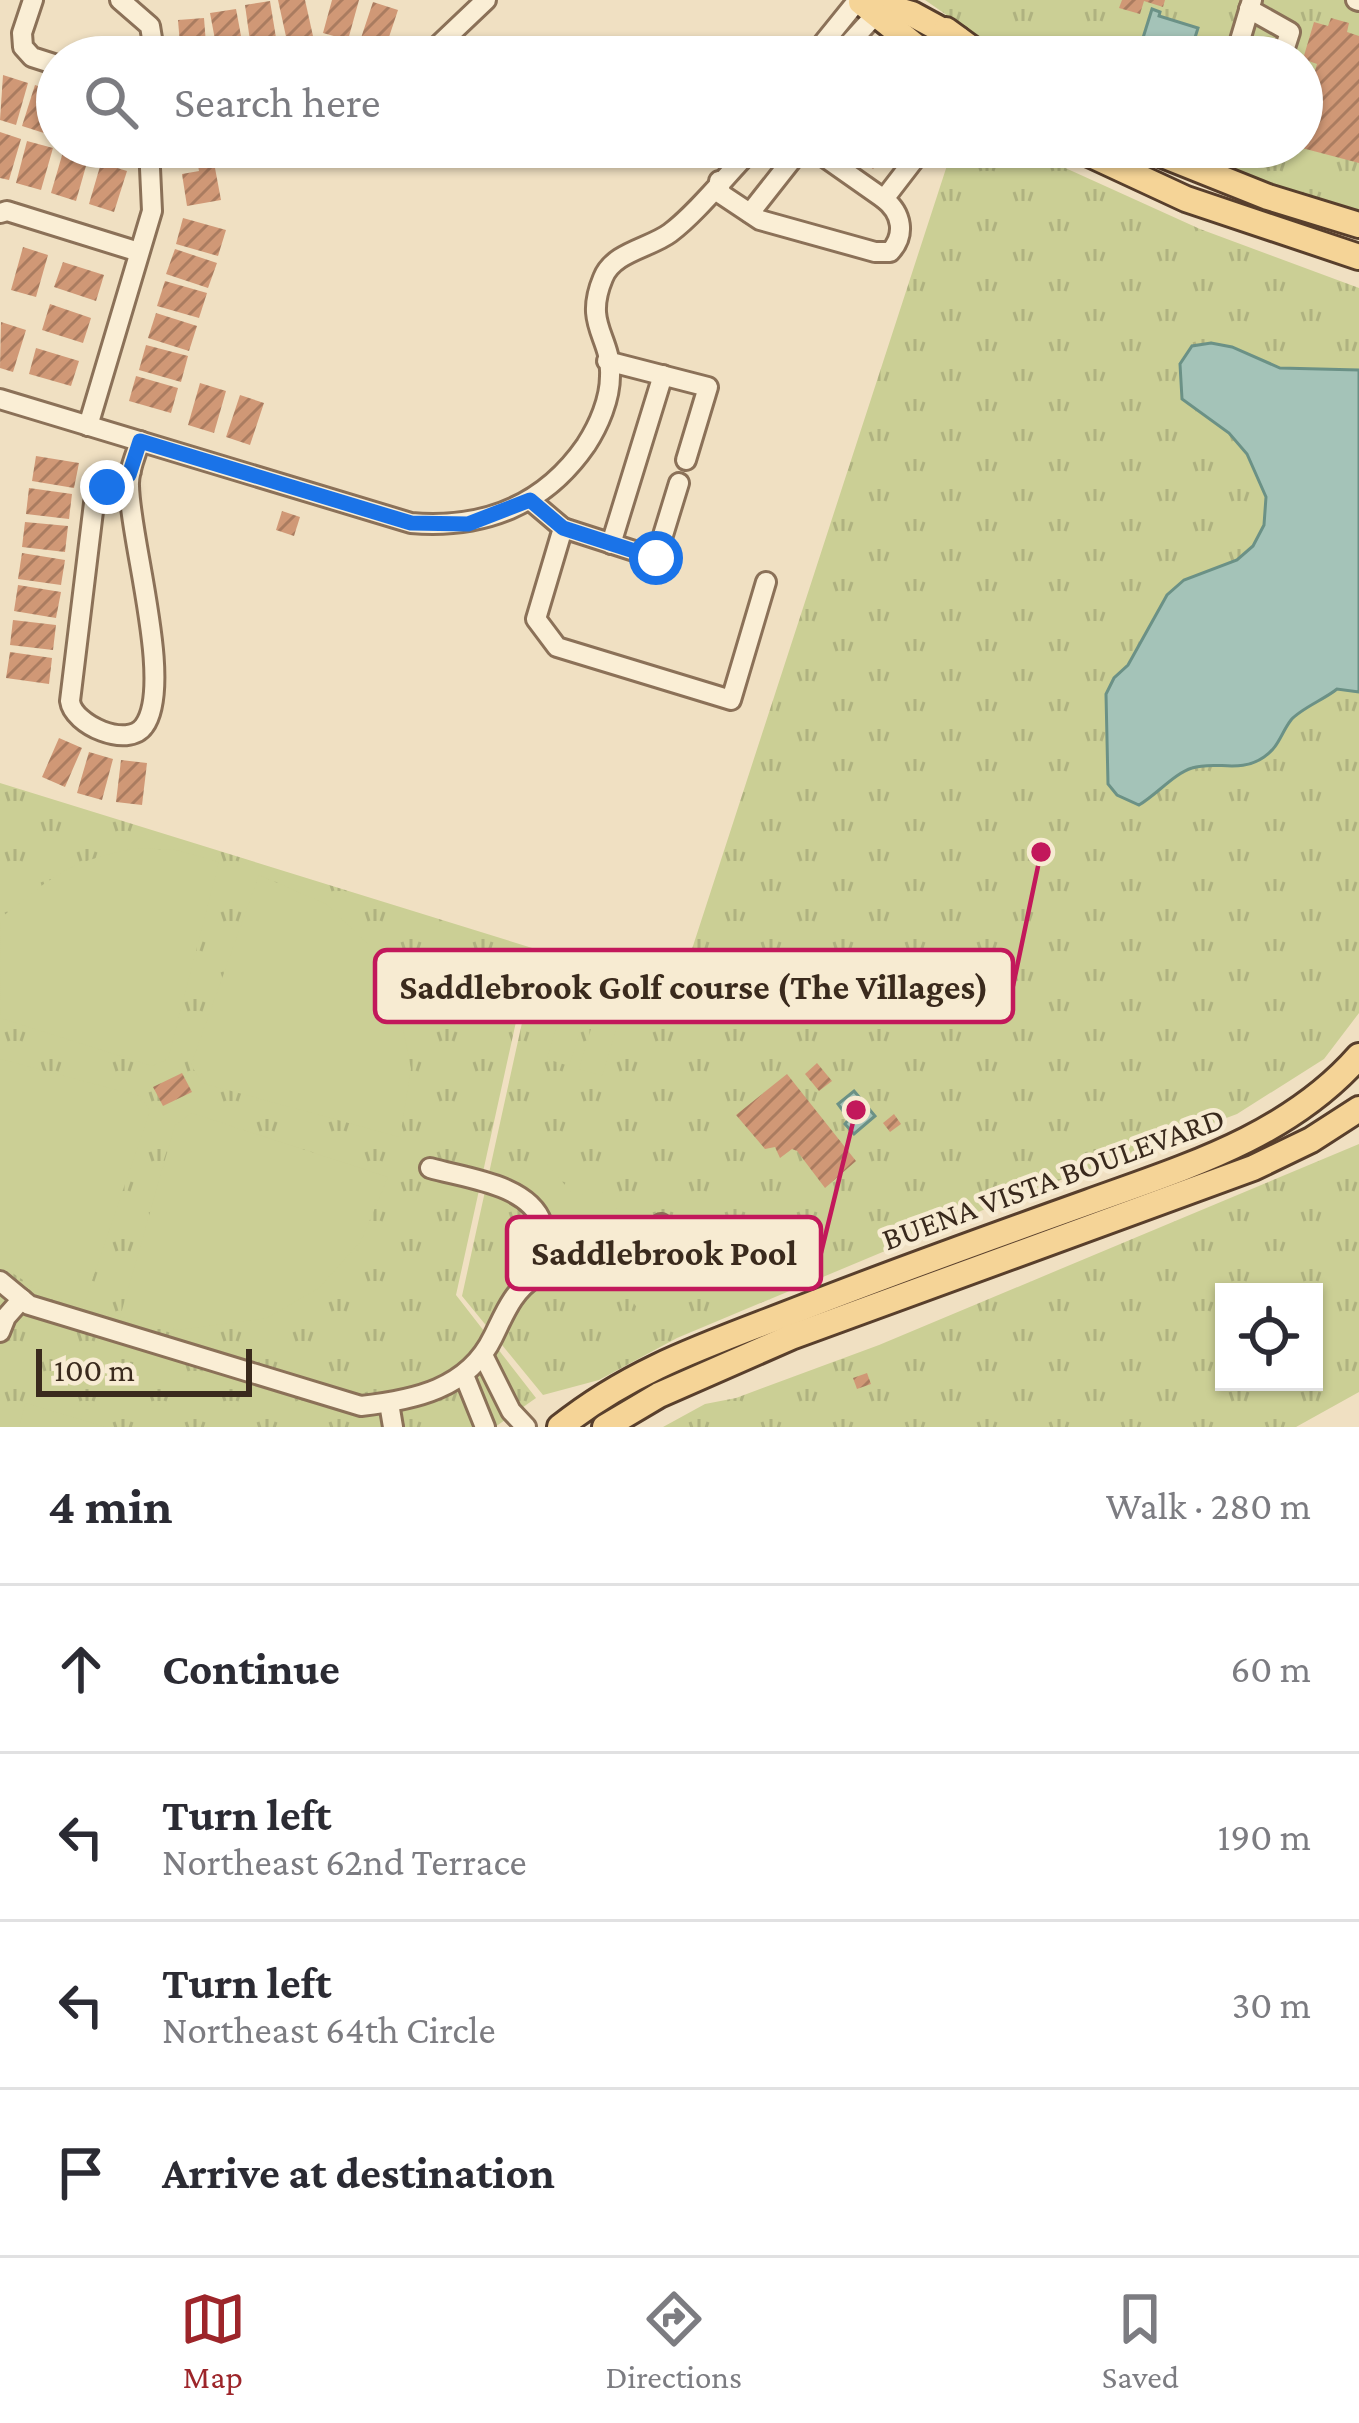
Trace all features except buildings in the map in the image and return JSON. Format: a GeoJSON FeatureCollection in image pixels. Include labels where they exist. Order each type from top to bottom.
{"type":"FeatureCollection","features":[{"type":"Feature","properties":{"kind":"main road"},"geometry":{"type":"LineString","coordinates":[[908,0],[954,36]]}},
{"type":"Feature","properties":{"kind":"main road"},"geometry":{"type":"LineString","coordinates":[[864,4],[892,5],[952,36]]}},
{"type":"Feature","properties":{"kind":"main road"},"geometry":{"type":"LineString","coordinates":[[864,4],[903,36]]}},
{"type":"Feature","properties":{"kind":"main road"},"geometry":{"type":"LineString","coordinates":[[1119,168],[1186,199],[1359,257]]}},
{"type":"Feature","properties":{"kind":"main road"},"geometry":{"type":"LineString","coordinates":[[1196,168],[1359,225]]}},
{"type":"Feature","properties":{"kind":"main road","name":"BUENA VISTA BOULEVARD"},"geometry":{"type":"LineString","coordinates":[[560,1427],[650,1367],[1258,1136],[1305,1106],[1359,1056]]}},
{"type":"Feature","properties":{"kind":"main road","name":"BUENA VISTA BOULEVARD"},"geometry":{"type":"LineString","coordinates":[[604,1427],[659,1395],[791,1337],[1253,1168],[1311,1140],[1359,1109]]}},
{"type":"Feature","properties":{"kind":"street"},"geometry":{"type":"LineString","coordinates":[[33,0],[22,47],[36,58]]}},
{"type":"Feature","properties":{"kind":"street"},"geometry":{"type":"LineString","coordinates":[[120,0],[150,26],[152,36]]}},
{"type":"Feature","properties":{"kind":"street"},"geometry":{"type":"LineString","coordinates":[[448,36],[487,0]]}},
{"type":"Feature","properties":{"kind":"street"},"geometry":{"type":"LineString","coordinates":[[833,36],[864,4]]}},
{"type":"Feature","properties":{"kind":"street"},"geometry":{"type":"LineString","coordinates":[[848,36],[864,4]]}},
{"type":"Feature","properties":{"kind":"street"},"geometry":{"type":"LineString","coordinates":[[1241,36],[1251,5],[1290,32],[1289,36]]}},
{"type":"Feature","properties":{"kind":"street"},"geometry":{"type":"LineString","coordinates":[[88,426],[152,212],[150,168]]}},
{"type":"Feature","properties":{"kind":"street"},"geometry":{"type":"LineString","coordinates":[[728,168],[719,182],[721,194],[760,220],[890,252],[900,235],[900,219],[884,200],[837,168]]}},
{"type":"Feature","properties":{"kind":"street"},"geometry":{"type":"LineString","coordinates":[[0,400],[411,523],[468,524],[530,500],[558,479],[593,434],[611,374],[593,313],[604,272],[633,250],[670,234],[733,168]]}},
{"type":"Feature","properties":{"kind":"street"},"geometry":{"type":"LineString","coordinates":[[750,213],[788,168]]}},
{"type":"Feature","properties":{"kind":"street"},"geometry":{"type":"LineString","coordinates":[[884,200],[908,168]]}},
{"type":"Feature","properties":{"kind":"street"},"geometry":{"type":"LineString","coordinates":[[0,213],[139,252]]}},
{"type":"Feature","properties":{"kind":"street"},"geometry":{"type":"LineString","coordinates":[[607,361],[708,387],[686,460]]}},
{"type":"Feature","properties":{"kind":"street"},"geometry":{"type":"LineString","coordinates":[[611,544],[663,375]]}},
{"type":"Feature","properties":{"kind":"street"},"geometry":{"type":"LineString","coordinates":[[131,471],[121,482],[100,491],[94,503],[70,701],[71,711],[82,722],[126,735],[146,723],[157,685],[128,485],[140,441]]}},
{"type":"Feature","properties":{"kind":"street"},"geometry":{"type":"LineString","coordinates":[[530,500],[563,528],[656,558],[679,483]]}},
{"type":"Feature","properties":{"kind":"street"},"geometry":{"type":"LineString","coordinates":[[563,528],[536,619],[557,647],[731,700],[766,582]]}},
{"type":"Feature","properties":{"kind":"street"},"geometry":{"type":"LineString","coordinates":[[430,1168],[499,1186],[526,1201],[541,1218],[550,1272]]}},
{"type":"Feature","properties":{"kind":"street"},"geometry":{"type":"LineString","coordinates":[[0,1281],[29,1305],[361,1406],[410,1401],[464,1375],[484,1354],[504,1312],[522,1288],[550,1272],[591,1268],[661,1224]]}},
{"type":"Feature","properties":{"kind":"street"},"geometry":{"type":"LineString","coordinates":[[0,1332],[22,1299]]}},
{"type":"Feature","properties":{"kind":"street"},"geometry":{"type":"LineString","coordinates":[[484,1354],[511,1411],[526,1427]]}},
{"type":"Feature","properties":{"kind":"street"},"geometry":{"type":"LineString","coordinates":[[464,1375],[485,1427]]}},
{"type":"Feature","properties":{"kind":"street"},"geometry":{"type":"LineString","coordinates":[[389,1403],[393,1427]]}},
{"type":"Feature","properties":{"kind":"green space"},"geometry":{"type":"Polygon","coordinates":[[[925,0],[1359,0],[1359,213],[1218,168],[1323,168],[1323,36],[977,36],[925,0]]]}},
{"type":"Feature","properties":{"kind":"green space"},"geometry":{"type":"Polygon","coordinates":[[[946,168],[1065,168],[1200,229],[1359,288],[1359,1013],[1324,1059],[1237,1114],[1007,1200],[677,1338],[599,1380],[543,1395],[462,1296],[536,959],[679,989],[946,168]]]}},
{"type":"Feature","properties":{"kind":"green space"},"geometry":{"type":"Polygon","coordinates":[[[0,783],[558,956],[538,952],[530,958],[456,1295],[536,1398],[495,1427],[0,1427],[0,783]]]}},
{"type":"Feature","properties":{"kind":"green space"},"geometry":{"type":"Polygon","coordinates":[[[137,848],[176,850],[219,862],[168,1059],[152,1066],[0,1018],[1,918],[63,872],[137,848]]]}},
{"type":"Feature","properties":{"kind":"green space"},"geometry":{"type":"Polygon","coordinates":[[[259,875],[326,904],[367,943],[398,1003],[411,1069],[400,1137],[202,1083],[191,1065],[259,875]]]}},
{"type":"Feature","properties":{"kind":"green space"},"geometry":{"type":"Polygon","coordinates":[[[562,1009],[585,1016],[569,1066],[547,1059],[562,1009]]]}},
{"type":"Feature","properties":{"kind":"green space"},"geometry":{"type":"Polygon","coordinates":[[[594,1019],[617,1026],[602,1076],[579,1069],[594,1019]]]}},
{"type":"Feature","properties":{"kind":"green space"},"geometry":{"type":"Polygon","coordinates":[[[0,1059],[140,1096],[150,1111],[83,1307],[40,1291],[0,1265],[0,1059]]]}},
{"type":"Feature","properties":{"kind":"green space"},"geometry":{"type":"Polygon","coordinates":[[[192,1113],[388,1177],[361,1241],[319,1288],[267,1318],[178,1330],[120,1317],[175,1125],[192,1113]]]}},
{"type":"Feature","properties":{"kind":"green space"},"geometry":{"type":"Polygon","coordinates":[[[1359,1144],[1359,1392],[1296,1427],[663,1427],[705,1404],[736,1398],[879,1345],[1359,1144]]]}},
{"type":"Feature","properties":{"kind":"green space"},"geometry":{"type":"Polygon","coordinates":[[[547,1164],[577,1199],[595,1184],[624,1217],[586,1251],[529,1180],[547,1164]]]}},
{"type":"Feature","properties":{"kind":"green space"},"geometry":{"type":"Polygon","coordinates":[[[647,1259],[669,1287],[639,1310],[617,1282],[647,1259]]]}},
{"type":"Feature","properties":{"kind":"green space"},"geometry":{"type":"Polygon","coordinates":[[[26,1403],[106,1427],[19,1427],[26,1403]]]}},
{"type":"Feature","properties":{"kind":"water"},"geometry":{"type":"Polygon","coordinates":[[[1152,9],[1159,16],[1198,28],[1196,36],[1144,36],[1152,9]]]}},
{"type":"Feature","properties":{"kind":"water"},"geometry":{"type":"Polygon","coordinates":[[[1211,343],[1280,368],[1359,370],[1359,692],[1337,689],[1300,712],[1273,749],[1255,762],[1192,768],[1139,805],[1117,795],[1108,784],[1106,694],[1167,595],[1184,580],[1237,560],[1253,546],[1264,525],[1266,497],[1247,454],[1229,433],[1182,399],[1180,364],[1192,346],[1211,343]]]}},
{"type":"Feature","properties":{"kind":"water"},"geometry":{"type":"Polygon","coordinates":[[[854,1091],[875,1116],[854,1134],[838,1104],[854,1091]]]}},
{"type":"Feature","properties":{"kind":"place","name":"Saddlebrook Golf course (The Villages)"},"geometry":{"type":"Point","coordinates":[1041,852]}},
{"type":"Feature","properties":{"kind":"place","name":"Saddlebrook Pool"},"geometry":{"type":"Point","coordinates":[856,1110]}},
{"type":"Feature","properties":{"kind":"route"},"geometry":{"type":"LineString","coordinates":[[107,487],[129,475],[140,441],[411,523],[468,524],[530,500],[563,528],[656,558]]}}]}
